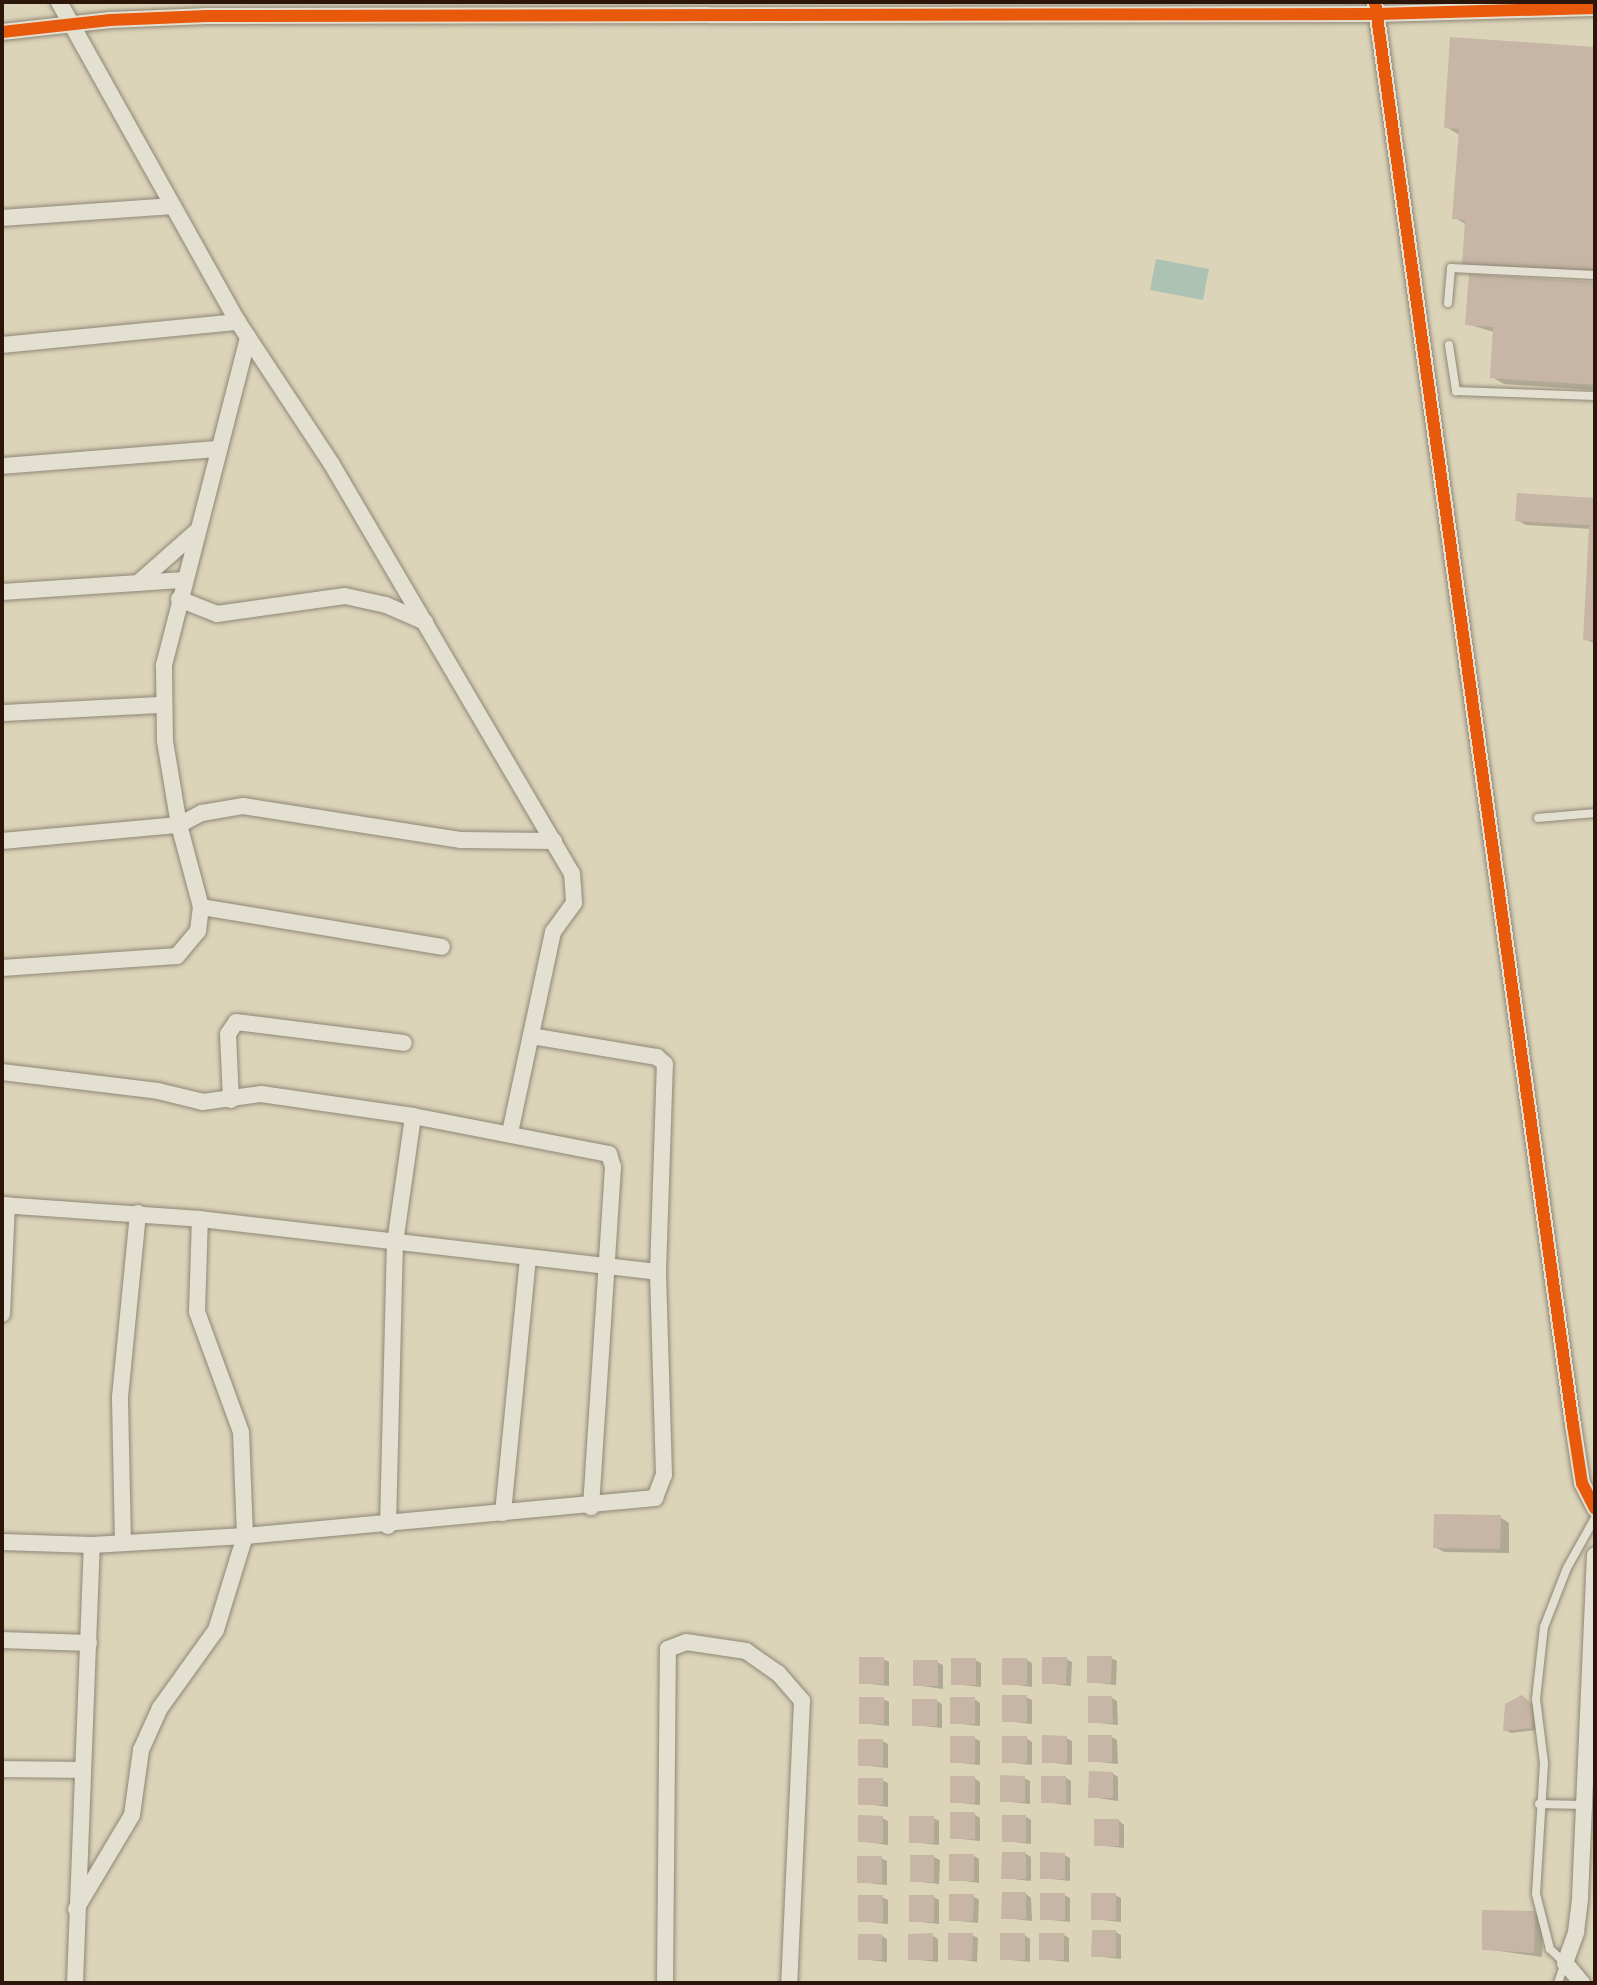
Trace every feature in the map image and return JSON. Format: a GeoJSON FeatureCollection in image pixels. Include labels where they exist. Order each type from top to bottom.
{"type":"FeatureCollection","features":[{"type":"Feature","properties":{"kind":"street"},"geometry":{"type":"LineString","coordinates":[[59,2],[238,322],[331,463],[572,873],[576,894],[553,932],[510,1133]]}},
{"type":"Feature","properties":{"kind":"street"},"geometry":{"type":"LineString","coordinates":[[1376,8],[1573,1425],[1582,1483],[1595,1509]]}},
{"type":"Feature","properties":{"kind":"street"},"geometry":{"type":"LineString","coordinates":[[2,32],[207,16],[1595,8]]}},
{"type":"Feature","properties":{"kind":"street"},"geometry":{"type":"LineString","coordinates":[[2,218],[173,206]]}},
{"type":"Feature","properties":{"kind":"street"},"geometry":{"type":"LineString","coordinates":[[2,345],[238,322]]}},
{"type":"Feature","properties":{"kind":"street"},"geometry":{"type":"LineString","coordinates":[[2,968],[177,956],[194,941],[201,907],[179,825],[161,705],[179,599],[248,338]]}},
{"type":"Feature","properties":{"kind":"street"},"geometry":{"type":"LineString","coordinates":[[2,466],[218,449]]}},
{"type":"Feature","properties":{"kind":"street"},"geometry":{"type":"LineString","coordinates":[[138,583],[197,531]]}},
{"type":"Feature","properties":{"kind":"street"},"geometry":{"type":"LineString","coordinates":[[2,592],[185,580]]}},
{"type":"Feature","properties":{"kind":"street"},"geometry":{"type":"LineString","coordinates":[[179,599],[217,614],[345,596],[386,605],[425,622]]}},
{"type":"Feature","properties":{"kind":"street"},"geometry":{"type":"LineString","coordinates":[[2,713],[161,705]]}},
{"type":"Feature","properties":{"kind":"street"},"geometry":{"type":"LineString","coordinates":[[2,841],[179,825],[202,813],[243,806],[461,840],[554,841]]}},
{"type":"Feature","properties":{"kind":"street"},"geometry":{"type":"LineString","coordinates":[[201,907],[442,947]]}},
{"type":"Feature","properties":{"kind":"street"},"geometry":{"type":"LineString","coordinates":[[231,1100],[228,1034],[236,1022],[404,1043]]}},
{"type":"Feature","properties":{"kind":"street"},"geometry":{"type":"LineString","coordinates":[[2,1542],[92,1545],[245,1536],[388,1526],[646,1502],[655,1498],[664,1484],[658,1272],[665,1064],[657,1057],[531,1036]]}},
{"type":"Feature","properties":{"kind":"street"},"geometry":{"type":"LineString","coordinates":[[2,1072],[158,1091],[203,1102],[261,1094],[413,1116],[609,1154],[613,1167],[603,1268],[591,1507]]}},
{"type":"Feature","properties":{"kind":"street"},"geometry":{"type":"LineString","coordinates":[[388,1526],[395,1243],[413,1116]]}},
{"type":"Feature","properties":{"kind":"street"},"geometry":{"type":"LineString","coordinates":[[2,1314],[4,1205],[200,1219],[528,1260],[658,1272]]}},
{"type":"Feature","properties":{"kind":"street"},"geometry":{"type":"LineString","coordinates":[[123,1543],[120,1397],[138,1213]]}},
{"type":"Feature","properties":{"kind":"street"},"geometry":{"type":"LineString","coordinates":[[76,1909],[132,1815],[141,1750],[160,1708],[216,1630],[245,1536],[241,1432],[197,1312],[200,1219]]}},
{"type":"Feature","properties":{"kind":"street"},"geometry":{"type":"LineString","coordinates":[[503,1513],[528,1260]]}},
{"type":"Feature","properties":{"kind":"street"},"geometry":{"type":"LineString","coordinates":[[75,1983],[92,1545]]}},
{"type":"Feature","properties":{"kind":"street"},"geometry":{"type":"LineString","coordinates":[[1582,1983],[1565,1963],[1576,1932],[1595,1555]]}},
{"type":"Feature","properties":{"kind":"street"},"geometry":{"type":"LineString","coordinates":[[2,1640],[89,1643]]}},
{"type":"Feature","properties":{"kind":"street"},"geometry":{"type":"LineString","coordinates":[[665,1983],[668,1649],[686,1642],[746,1651],[778,1673],[802,1701],[789,1983]]}},
{"type":"Feature","properties":{"kind":"street"},"geometry":{"type":"LineString","coordinates":[[2,1769],[82,1770]]}},
{"type":"Feature","properties":{"kind":"lane"},"geometry":{"type":"LineString","coordinates":[[1448,303],[1451,268],[1595,275]]}},
{"type":"Feature","properties":{"kind":"lane"},"geometry":{"type":"LineString","coordinates":[[1449,345],[1456,391],[1595,396]]}},
{"type":"Feature","properties":{"kind":"lane"},"geometry":{"type":"LineString","coordinates":[[1538,818],[1595,813]]}},
{"type":"Feature","properties":{"kind":"lane"},"geometry":{"type":"LineString","coordinates":[[1558,1983],[1565,1963],[1550,1949],[1536,1894],[1539,1804],[1544,1763],[1536,1699],[1544,1627],[1567,1568],[1595,1518]]}},
{"type":"Feature","properties":{"kind":"lane"},"geometry":{"type":"LineString","coordinates":[[1539,1804],[1584,1805]]}},
{"type":"Feature","properties":{"kind":"shaded area"},"geometry":{"type":"Polygon","coordinates":[[[1156,259],[1209,269],[1203,300],[1150,290],[1156,259]]]}},
{"type":"Feature","properties":{"kind":"building"},"geometry":{"type":"Polygon","coordinates":[[[1450,37],[1595,47],[1595,274],[1462,265],[1465,220],[1452,219],[1459,129],[1444,128],[1450,37]]]}},
{"type":"Feature","properties":{"kind":"building"},"geometry":{"type":"Polygon","coordinates":[[[1469,274],[1595,282],[1595,385],[1490,378],[1493,327],[1465,325],[1469,274]]]}},
{"type":"Feature","properties":{"kind":"building"},"geometry":{"type":"Polygon","coordinates":[[[1517,493],[1595,498],[1595,641],[1583,640],[1589,525],[1515,521],[1517,493]]]}},
{"type":"Feature","properties":{"kind":"building"},"geometry":{"type":"Polygon","coordinates":[[[1434,1514],[1501,1515],[1500,1549],[1433,1548],[1434,1514]]]}},
{"type":"Feature","properties":{"kind":"building"},"geometry":{"type":"Polygon","coordinates":[[[1087,1656],[1112,1656],[1111,1683],[1087,1683],[1087,1656]]]}},
{"type":"Feature","properties":{"kind":"building"},"geometry":{"type":"Polygon","coordinates":[[[859,1657],[884,1657],[884,1684],[859,1684],[859,1657]]]}},
{"type":"Feature","properties":{"kind":"building"},"geometry":{"type":"Polygon","coordinates":[[[1042,1657],[1067,1657],[1066,1684],[1042,1684],[1042,1657]]]}},
{"type":"Feature","properties":{"kind":"building"},"geometry":{"type":"Polygon","coordinates":[[[951,1658],[976,1658],[976,1685],[951,1685],[951,1658]]]}},
{"type":"Feature","properties":{"kind":"building"},"geometry":{"type":"Polygon","coordinates":[[[1002,1658],[1027,1658],[1027,1685],[1002,1685],[1002,1658]]]}},
{"type":"Feature","properties":{"kind":"building"},"geometry":{"type":"Polygon","coordinates":[[[913,1660],[938,1660],[938,1686],[913,1686],[913,1660]]]}},
{"type":"Feature","properties":{"kind":"building"},"geometry":{"type":"Polygon","coordinates":[[[1002,1695],[1027,1695],[1027,1722],[1002,1722],[1002,1695]]]}},
{"type":"Feature","properties":{"kind":"building"},"geometry":{"type":"Polygon","coordinates":[[[1522,1695],[1533,1705],[1532,1728],[1503,1731],[1505,1704],[1522,1695]]]}},
{"type":"Feature","properties":{"kind":"building"},"geometry":{"type":"Polygon","coordinates":[[[1088,1696],[1112,1696],[1113,1723],[1088,1723],[1088,1696]]]}},
{"type":"Feature","properties":{"kind":"building"},"geometry":{"type":"Polygon","coordinates":[[[859,1697],[884,1697],[884,1724],[859,1724],[859,1697]]]}},
{"type":"Feature","properties":{"kind":"building"},"geometry":{"type":"Polygon","coordinates":[[[950,1697],[975,1697],[975,1724],[950,1724],[950,1697]]]}},
{"type":"Feature","properties":{"kind":"building"},"geometry":{"type":"Polygon","coordinates":[[[912,1699],[937,1699],[937,1726],[912,1726],[912,1699]]]}},
{"type":"Feature","properties":{"kind":"building"},"geometry":{"type":"Polygon","coordinates":[[[1042,1735],[1067,1736],[1067,1763],[1042,1763],[1042,1735]]]}},
{"type":"Feature","properties":{"kind":"building"},"geometry":{"type":"Polygon","coordinates":[[[1088,1735],[1112,1735],[1112,1762],[1088,1762],[1088,1735]]]}},
{"type":"Feature","properties":{"kind":"building"},"geometry":{"type":"Polygon","coordinates":[[[950,1736],[975,1736],[975,1763],[950,1763],[950,1736]]]}},
{"type":"Feature","properties":{"kind":"building"},"geometry":{"type":"Polygon","coordinates":[[[1002,1736],[1027,1736],[1027,1763],[1002,1763],[1002,1736]]]}},
{"type":"Feature","properties":{"kind":"building"},"geometry":{"type":"Polygon","coordinates":[[[858,1739],[883,1739],[883,1766],[858,1766],[858,1739]]]}},
{"type":"Feature","properties":{"kind":"building"},"geometry":{"type":"Polygon","coordinates":[[[1089,1771],[1113,1772],[1113,1798],[1088,1798],[1089,1771]]]}},
{"type":"Feature","properties":{"kind":"building"},"geometry":{"type":"Polygon","coordinates":[[[1000,1775],[1025,1776],[1025,1802],[1000,1802],[1000,1775]]]}},
{"type":"Feature","properties":{"kind":"building"},"geometry":{"type":"Polygon","coordinates":[[[950,1776],[975,1776],[975,1803],[950,1803],[950,1776]]]}},
{"type":"Feature","properties":{"kind":"building"},"geometry":{"type":"Polygon","coordinates":[[[1041,1776],[1066,1776],[1066,1803],[1041,1803],[1041,1776]]]}},
{"type":"Feature","properties":{"kind":"building"},"geometry":{"type":"Polygon","coordinates":[[[858,1778],[883,1778],[883,1805],[858,1805],[858,1778]]]}},
{"type":"Feature","properties":{"kind":"building"},"geometry":{"type":"Polygon","coordinates":[[[950,1812],[975,1812],[975,1839],[950,1839],[950,1812]]]}},
{"type":"Feature","properties":{"kind":"building"},"geometry":{"type":"Polygon","coordinates":[[[858,1815],[883,1816],[883,1843],[858,1842],[858,1815]]]}},
{"type":"Feature","properties":{"kind":"building"},"geometry":{"type":"Polygon","coordinates":[[[1002,1815],[1026,1815],[1026,1842],[1002,1842],[1002,1815]]]}},
{"type":"Feature","properties":{"kind":"building"},"geometry":{"type":"Polygon","coordinates":[[[909,1816],[934,1816],[934,1843],[909,1843],[909,1816]]]}},
{"type":"Feature","properties":{"kind":"building"},"geometry":{"type":"Polygon","coordinates":[[[1094,1819],[1119,1819],[1119,1846],[1094,1846],[1094,1819]]]}},
{"type":"Feature","properties":{"kind":"building"},"geometry":{"type":"Polygon","coordinates":[[[1002,1852],[1026,1852],[1026,1879],[1001,1879],[1002,1852]]]}},
{"type":"Feature","properties":{"kind":"building"},"geometry":{"type":"Polygon","coordinates":[[[1040,1852],[1065,1853],[1065,1879],[1040,1879],[1040,1852]]]}},
{"type":"Feature","properties":{"kind":"building"},"geometry":{"type":"Polygon","coordinates":[[[949,1854],[974,1854],[974,1881],[949,1881],[949,1854]]]}},
{"type":"Feature","properties":{"kind":"building"},"geometry":{"type":"Polygon","coordinates":[[[910,1855],[934,1855],[934,1882],[910,1882],[910,1855]]]}},
{"type":"Feature","properties":{"kind":"building"},"geometry":{"type":"Polygon","coordinates":[[[857,1856],[882,1856],[882,1883],[857,1883],[857,1856]]]}},
{"type":"Feature","properties":{"kind":"building"},"geometry":{"type":"Polygon","coordinates":[[[1002,1892],[1026,1892],[1026,1919],[1001,1919],[1002,1892]]]}},
{"type":"Feature","properties":{"kind":"building"},"geometry":{"type":"Polygon","coordinates":[[[1040,1893],[1065,1893],[1065,1920],[1040,1920],[1040,1893]]]}},
{"type":"Feature","properties":{"kind":"building"},"geometry":{"type":"Polygon","coordinates":[[[1091,1893],[1116,1893],[1116,1920],[1091,1920],[1091,1893]]]}},
{"type":"Feature","properties":{"kind":"building"},"geometry":{"type":"Polygon","coordinates":[[[949,1894],[974,1894],[973,1921],[949,1921],[949,1894]]]}},
{"type":"Feature","properties":{"kind":"building"},"geometry":{"type":"Polygon","coordinates":[[[858,1895],[883,1895],[883,1922],[858,1922],[858,1895]]]}},
{"type":"Feature","properties":{"kind":"building"},"geometry":{"type":"Polygon","coordinates":[[[909,1895],[934,1895],[934,1922],[909,1922],[909,1895]]]}},
{"type":"Feature","properties":{"kind":"building"},"geometry":{"type":"Polygon","coordinates":[[[1482,1910],[1535,1911],[1534,1953],[1482,1950],[1482,1910]]]}},
{"type":"Feature","properties":{"kind":"building"},"geometry":{"type":"Polygon","coordinates":[[[1092,1930],[1116,1930],[1116,1957],[1091,1957],[1092,1930]]]}},
{"type":"Feature","properties":{"kind":"building"},"geometry":{"type":"Polygon","coordinates":[[[933,1933],[933,1960],[908,1960],[908,1934],[933,1933]]]}},
{"type":"Feature","properties":{"kind":"building"},"geometry":{"type":"Polygon","coordinates":[[[948,1933],[973,1933],[972,1960],[948,1960],[948,1933]]]}},
{"type":"Feature","properties":{"kind":"building"},"geometry":{"type":"Polygon","coordinates":[[[1000,1933],[1025,1933],[1025,1960],[1000,1960],[1000,1933]]]}},
{"type":"Feature","properties":{"kind":"building"},"geometry":{"type":"Polygon","coordinates":[[[1039,1933],[1064,1933],[1064,1960],[1039,1960],[1039,1933]]]}},
{"type":"Feature","properties":{"kind":"building"},"geometry":{"type":"Polygon","coordinates":[[[858,1934],[882,1934],[882,1960],[858,1960],[858,1934]]]}},
{"type":"Feature","properties":{"kind":"cycle path"},"geometry":{"type":"LineString","coordinates":[[1375,2],[1573,1425],[1582,1483],[1595,1509]]}},
{"type":"Feature","properties":{"kind":"cycle path"},"geometry":{"type":"LineString","coordinates":[[2,32],[110,20],[207,16],[1377,14],[1595,8]]}}]}
